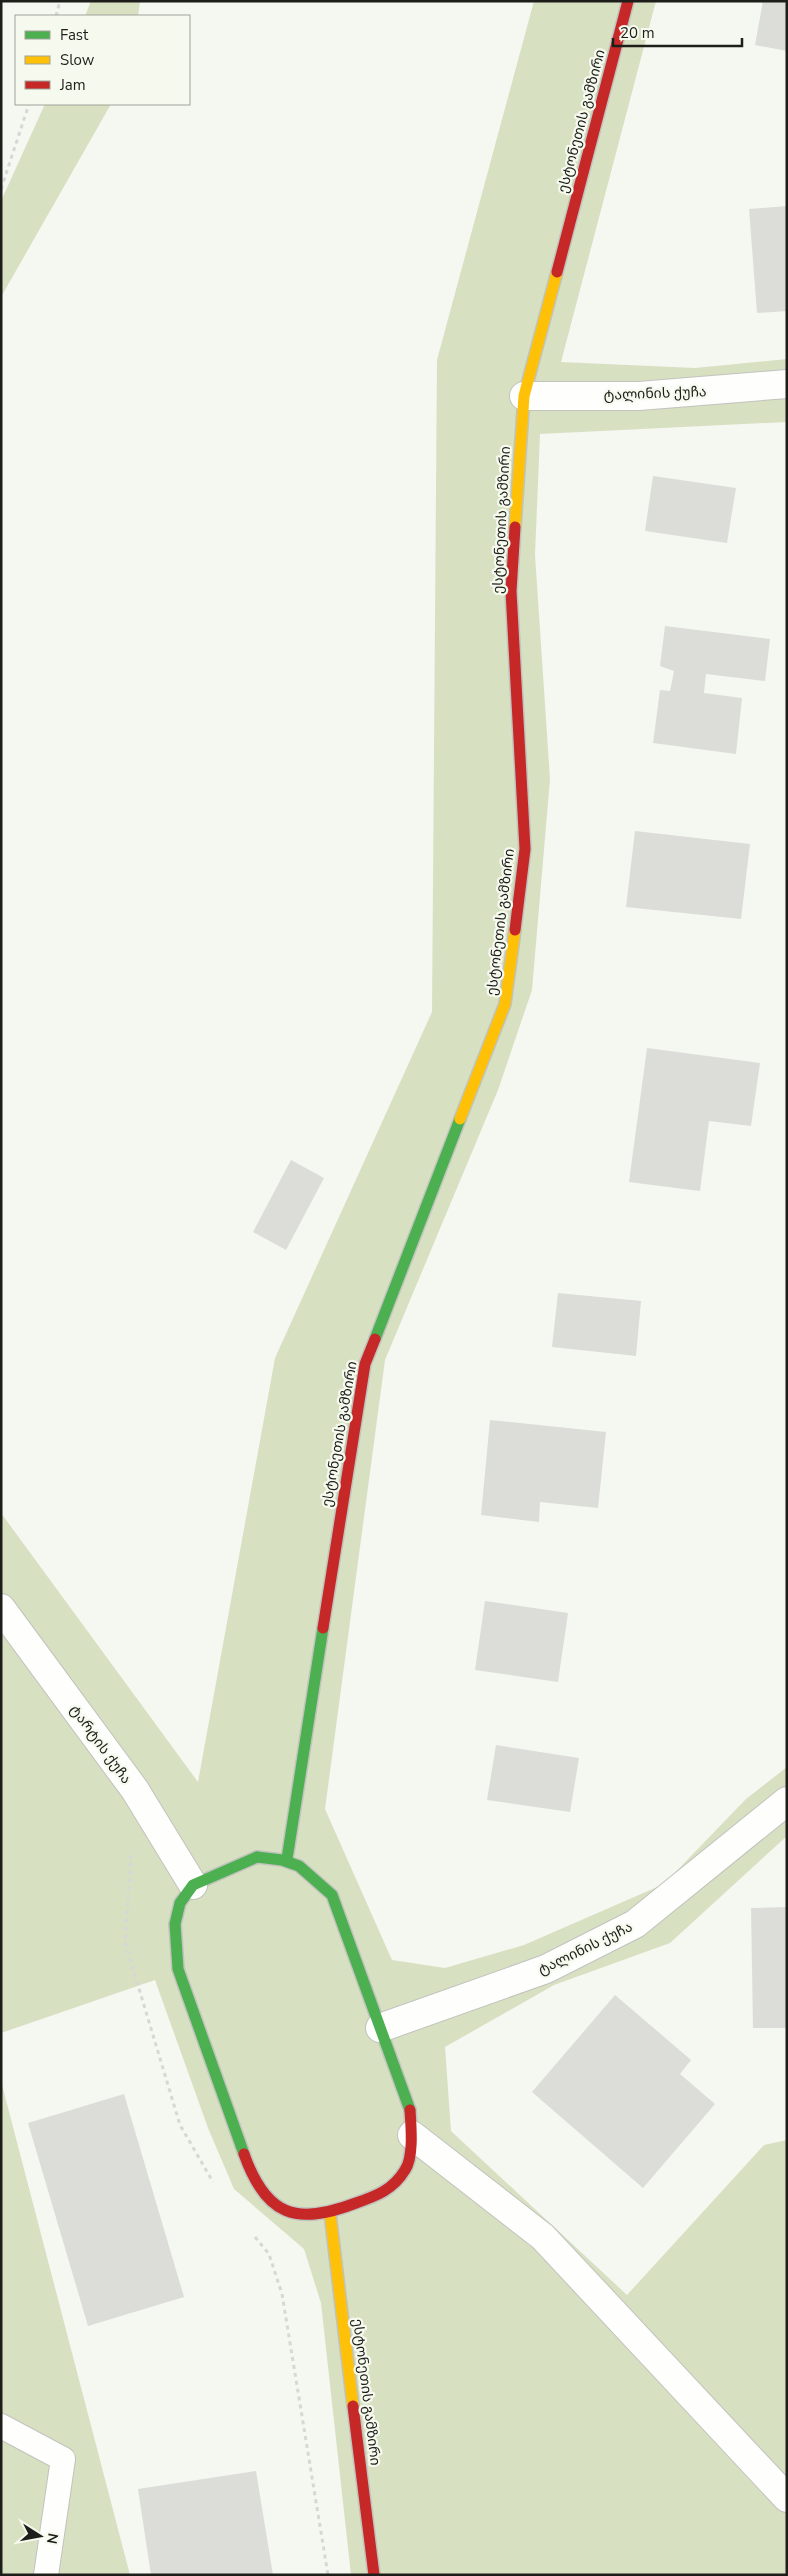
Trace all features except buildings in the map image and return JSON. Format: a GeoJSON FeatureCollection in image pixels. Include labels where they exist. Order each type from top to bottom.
{"type":"FeatureCollection","features":[{"type":"Feature","properties":{"kind":"street","name":"ესტონეთის გამზირი"},"geometry":{"type":"LineString","coordinates":[[287,1859],[365,1364],[505,1004],[525,849],[511,591],[524,396],[628,1]]}},
{"type":"Feature","properties":{"kind":"street","name":"ტალინის ქუჩა"},"geometry":{"type":"LineString","coordinates":[[524,396],[639,396],[787,384]]}},
{"type":"Feature","properties":{"kind":"street","name":"ტარტის ქუჩა"},"geometry":{"type":"LineString","coordinates":[[1,1608],[135,1790],[193,1885]]}},
{"type":"Feature","properties":{"kind":"street","name":"ტალინის ქუჩა"},"geometry":{"type":"LineString","coordinates":[[380,2028],[546,1969],[635,1924],[787,1801]]}},
{"type":"Feature","properties":{"kind":"street"},"geometry":{"type":"LineString","coordinates":[[257,1857],[287,1859],[308,1872],[332,1895],[410,2106],[412,2136],[406,2169],[386,2192],[330,2213],[296,2215],[273,2203],[253,2178],[178,1969],[173,1934],[179,1905],[193,1885],[257,1857]]}},
{"type":"Feature","properties":{"kind":"street"},"geometry":{"type":"LineString","coordinates":[[412,2136],[543,2237],[787,2498]]}},
{"type":"Feature","properties":{"kind":"street","name":"ესტონეთის გამზირი"},"geometry":{"type":"LineString","coordinates":[[330,2213],[374,2575]]}},
{"type":"Feature","properties":{"kind":"lane"},"geometry":{"type":"LineString","coordinates":[[1,2426],[64,2459],[46,2575]]}},
{"type":"Feature","properties":{"kind":"path"},"geometry":{"type":"LineString","coordinates":[[56,15],[60,1]]}},
{"type":"Feature","properties":{"kind":"path"},"geometry":{"type":"LineString","coordinates":[[1,189],[29,105]]}},
{"type":"Feature","properties":{"kind":"green space"},"geometry":{"type":"Polygon","coordinates":[[[91,1],[140,1],[138,15],[85,15],[91,1]]]}},
{"type":"Feature","properties":{"kind":"green space"},"geometry":{"type":"Polygon","coordinates":[[[534,1],[656,1],[561,362],[695,368],[787,359],[787,422],[540,434],[535,555],[550,779],[532,990],[498,1090],[385,1360],[325,1809],[392,1960],[445,1968],[524,1945],[664,1884],[746,1799],[787,1767],[787,1836],[670,1943],[554,1985],[445,2047],[451,2131],[627,2295],[764,2145],[787,2140],[787,2575],[351,2575],[321,2303],[304,2249],[234,2189],[208,2128],[155,1980],[1,2033],[1,1513],[198,1782],[275,1358],[432,1012],[437,360],[534,1]]]}},
{"type":"Feature","properties":{"kind":"green space"},"geometry":{"type":"Polygon","coordinates":[[[45,105],[110,105],[1,297],[1,201],[45,105]]]}},
{"type":"Feature","properties":{"kind":"green space"},"geometry":{"type":"Polygon","coordinates":[[[1,2081],[130,2575],[1,2575],[1,2081]]]}},
{"type":"Feature","properties":{"kind":"traffic: fast"},"geometry":{"type":"LineString","coordinates":[[375,1339],[460,1119]]}},
{"type":"Feature","properties":{"kind":"traffic: fast"},"geometry":{"type":"LineString","coordinates":[[287,1859],[323,1628]]}},
{"type":"Feature","properties":{"kind":"traffic: fast"},"geometry":{"type":"LineString","coordinates":[[257,1857],[282,1860],[299,1866],[332,1895],[410,2110]]}},
{"type":"Feature","properties":{"kind":"traffic: fast"},"geometry":{"type":"LineString","coordinates":[[244,2154],[178,1969],[175,1924],[180,1903],[193,1885],[257,1857]]}},
{"type":"Feature","properties":{"kind":"traffic: slow"},"geometry":{"type":"LineString","coordinates":[[515,527],[524,396],[557,272]]}},
{"type":"Feature","properties":{"kind":"traffic: slow"},"geometry":{"type":"LineString","coordinates":[[460,1119],[505,1004],[515,930]]}},
{"type":"Feature","properties":{"kind":"traffic: slow"},"geometry":{"type":"LineString","coordinates":[[330,2213],[353,2406]]}},
{"type":"Feature","properties":{"kind":"traffic: jam"},"geometry":{"type":"LineString","coordinates":[[557,272],[628,1]]}},
{"type":"Feature","properties":{"kind":"traffic: jam"},"geometry":{"type":"LineString","coordinates":[[515,527],[511,591],[525,849],[515,930]]}},
{"type":"Feature","properties":{"kind":"traffic: jam"},"geometry":{"type":"LineString","coordinates":[[323,1628],[365,1364],[375,1339]]}},
{"type":"Feature","properties":{"kind":"traffic: jam"},"geometry":{"type":"LineString","coordinates":[[244,2154],[262,2191],[273,2203],[286,2210],[300,2214],[316,2214],[335,2210],[377,2195],[395,2183],[400,2177],[410,2157],[410,2110]]}},
{"type":"Feature","properties":{"kind":"traffic: jam"},"geometry":{"type":"LineString","coordinates":[[353,2406],[374,2575]]}}]}
